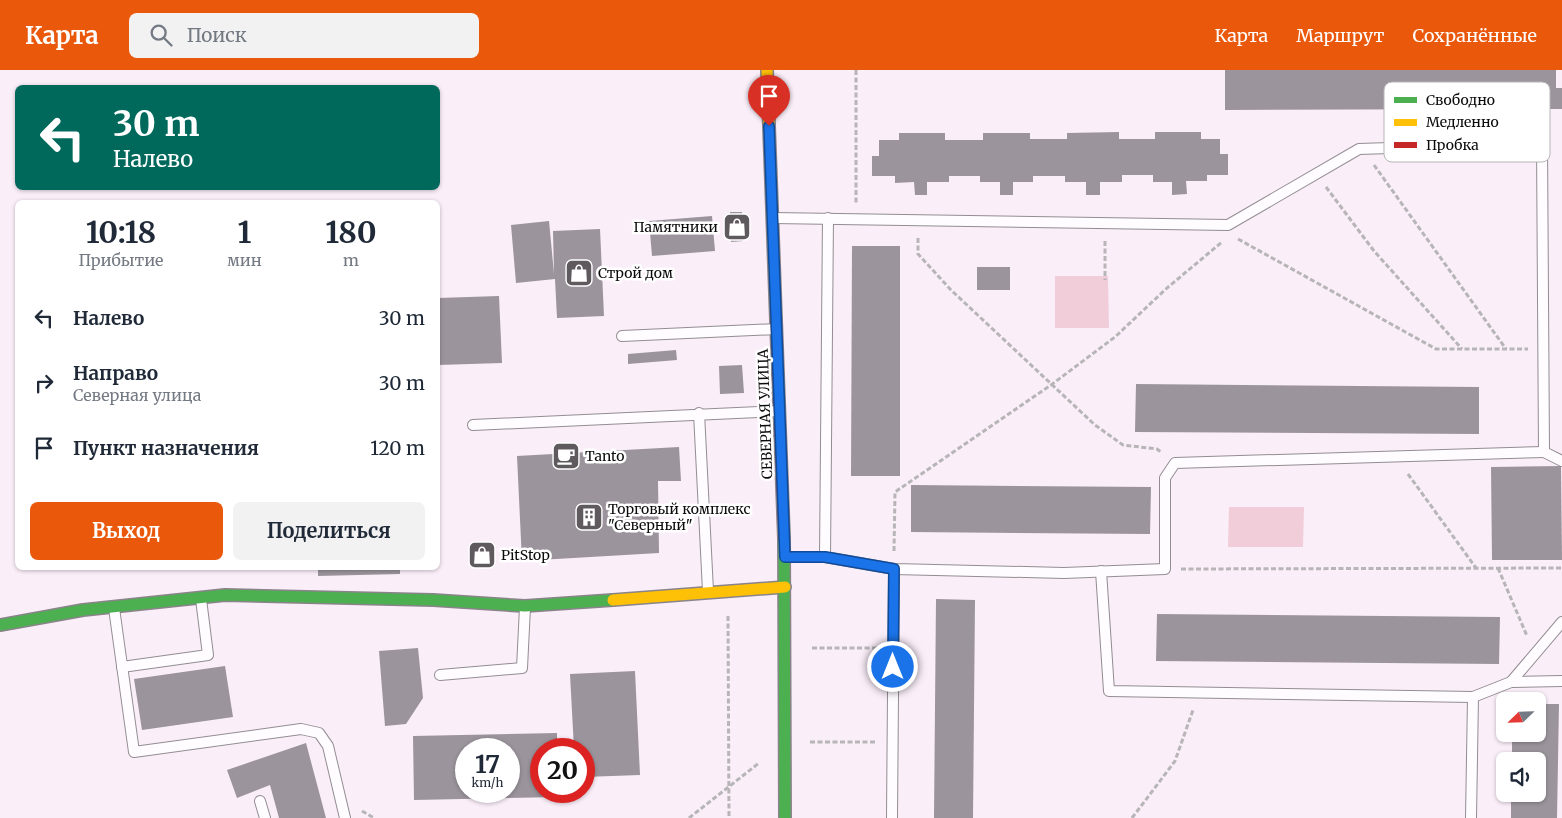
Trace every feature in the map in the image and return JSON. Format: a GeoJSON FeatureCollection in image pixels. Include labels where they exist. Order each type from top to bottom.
{"type":"FeatureCollection","features":[{"type":"Feature","properties":{"kind":"street","name":"СЕВЕРНАЯ УЛИЦА"},"geometry":{"type":"LineString","coordinates":[[767,70],[785,557],[785,818]]}},
{"type":"Feature","properties":{"kind":"street"},"geometry":{"type":"LineString","coordinates":[[0,625],[83,610],[225,595],[433,600],[525,606],[785,587]]}},
{"type":"Feature","properties":{"kind":"lane"},"geometry":{"type":"LineString","coordinates":[[773,218],[1105,223],[1226,228],[1362,149],[1384,148]]}},
{"type":"Feature","properties":{"kind":"lane"},"geometry":{"type":"LineString","coordinates":[[1542,162],[1544,452]]}},
{"type":"Feature","properties":{"kind":"lane"},"geometry":{"type":"LineString","coordinates":[[825,557],[828,218]]}},
{"type":"Feature","properties":{"kind":"lane"},"geometry":{"type":"LineString","coordinates":[[622,336],[777,329]]}},
{"type":"Feature","properties":{"kind":"lane"},"geometry":{"type":"LineString","coordinates":[[473,425],[780,411]]}},
{"type":"Feature","properties":{"kind":"lane"},"geometry":{"type":"LineString","coordinates":[[699,414],[708,592]]}},
{"type":"Feature","properties":{"kind":"lane"},"geometry":{"type":"LineString","coordinates":[[785,557],[825,557],[894,569],[1064,573],[1165,569],[1165,478],[1175,463],[1544,452],[1562,461]]}},
{"type":"Feature","properties":{"kind":"lane"},"geometry":{"type":"LineString","coordinates":[[892,818],[894,569]]}},
{"type":"Feature","properties":{"kind":"lane"},"geometry":{"type":"LineString","coordinates":[[1101,571],[1109,691],[1473,697],[1511,682],[1562,681]]}},
{"type":"Feature","properties":{"kind":"lane"},"geometry":{"type":"LineString","coordinates":[[122,667],[208,655],[201,598]]}},
{"type":"Feature","properties":{"kind":"lane"},"geometry":{"type":"LineString","coordinates":[[440,675],[522,668],[525,606]]}},
{"type":"Feature","properties":{"kind":"lane"},"geometry":{"type":"LineString","coordinates":[[114,607],[134,752],[300,729],[319,733],[328,746],[345,818]]}},
{"type":"Feature","properties":{"kind":"lane"},"geometry":{"type":"LineString","coordinates":[[1511,682],[1562,622]]}},
{"type":"Feature","properties":{"kind":"lane"},"geometry":{"type":"LineString","coordinates":[[1471,818],[1473,697]]}},
{"type":"Feature","properties":{"kind":"lane"},"geometry":{"type":"LineString","coordinates":[[260,801],[265,818]]}},
{"type":"Feature","properties":{"kind":"path"},"geometry":{"type":"LineString","coordinates":[[856,70],[856,218]]}},
{"type":"Feature","properties":{"kind":"path"},"geometry":{"type":"LineString","coordinates":[[1362,149],[1506,349]]}},
{"type":"Feature","properties":{"kind":"path"},"geometry":{"type":"LineString","coordinates":[[1316,174],[1374,251],[1462,349]]}},
{"type":"Feature","properties":{"kind":"path"},"geometry":{"type":"LineString","coordinates":[[919,219],[918,254],[951,290],[1095,425],[1123,445],[1157,449],[1175,463]]}},
{"type":"Feature","properties":{"kind":"path"},"geometry":{"type":"LineString","coordinates":[[1105,223],[1105,280]]}},
{"type":"Feature","properties":{"kind":"path"},"geometry":{"type":"LineString","coordinates":[[894,569],[895,492],[1051,384],[1115,337],[1167,288],[1221,244],[1226,228],[1436,349],[1543,349]]}},
{"type":"Feature","properties":{"kind":"path"},"geometry":{"type":"LineString","coordinates":[[1395,456],[1476,568]]}},
{"type":"Feature","properties":{"kind":"path"},"geometry":{"type":"LineString","coordinates":[[1498,568],[1534,655]]}},
{"type":"Feature","properties":{"kind":"path"},"geometry":{"type":"LineString","coordinates":[[1165,569],[1562,568]]}},
{"type":"Feature","properties":{"kind":"path"},"geometry":{"type":"LineString","coordinates":[[728,591],[729,818]]}},
{"type":"Feature","properties":{"kind":"path"},"geometry":{"type":"LineString","coordinates":[[785,648],[893,648]]}},
{"type":"Feature","properties":{"kind":"path"},"geometry":{"type":"LineString","coordinates":[[1132,818],[1175,761],[1200,692]]}},
{"type":"Feature","properties":{"kind":"path"},"geometry":{"type":"LineString","coordinates":[[689,818],[729,789],[785,741],[893,742]]}},
{"type":"Feature","properties":{"kind":"shaded area"},"geometry":{"type":"Polygon","coordinates":[[[1055,276],[1108,276],[1109,328],[1055,328],[1055,276]]]}},
{"type":"Feature","properties":{"kind":"shaded area"},"geometry":{"type":"Polygon","coordinates":[[[1229,507],[1304,507],[1303,547],[1228,547],[1229,507]]]}},
{"type":"Feature","properties":{"kind":"building"},"geometry":{"type":"Polygon","coordinates":[[[1225,70],[1556,70],[1556,88],[1562,88],[1562,109],[1550,109],[1550,82],[1384,82],[1384,110],[1225,110],[1225,70]]]}},
{"type":"Feature","properties":{"kind":"building"},"geometry":{"type":"Polygon","coordinates":[[[1119,132],[1119,139],[1155,139],[1155,132],[1201,132],[1201,139],[1220,139],[1220,154],[1228,154],[1228,175],[1207,175],[1207,181],[1186,181],[1187,194],[1172,195],[1172,182],[1153,182],[1153,175],[1122,175],[1122,182],[1100,182],[1100,195],[1086,195],[1086,182],[1065,182],[1065,176],[1033,176],[1033,182],[1013,182],[1013,195],[1000,195],[1000,182],[980,182],[980,176],[949,176],[949,182],[927,182],[927,195],[915,195],[914,182],[895,183],[895,176],[872,176],[872,156],[879,156],[879,140],[899,140],[899,133],[945,133],[945,140],[983,140],[983,133],[1030,133],[1030,139],[1067,139],[1067,133],[1119,132]]]}},
{"type":"Feature","properties":{"kind":"building","name":"Памятники"},"geometry":{"type":"Polygon","coordinates":[[[730,212],[742,212],[743,241],[731,242],[730,212]]]}},
{"type":"Feature","properties":{"kind":"building"},"geometry":{"type":"Polygon","coordinates":[[[712,216],[715,251],[652,256],[649,221],[712,216]]]}},
{"type":"Feature","properties":{"kind":"building","name":"Строй дом"},"geometry":{"type":"Polygon","coordinates":[[[549,221],[554,274],[553,231],[600,229],[604,316],[557,318],[555,279],[516,283],[511,225],[549,221]]]}},
{"type":"Feature","properties":{"kind":"building"},"geometry":{"type":"Polygon","coordinates":[[[852,246],[900,246],[900,476],[851,476],[852,246]]]}},
{"type":"Feature","properties":{"kind":"building"},"geometry":{"type":"Polygon","coordinates":[[[977,267],[1010,267],[1010,290],[977,290],[977,267]]]}},
{"type":"Feature","properties":{"kind":"building"},"geometry":{"type":"Polygon","coordinates":[[[499,296],[502,363],[440,365],[440,298],[499,296]]]}},
{"type":"Feature","properties":{"kind":"building"},"geometry":{"type":"Polygon","coordinates":[[[676,350],[677,360],[628,364],[628,354],[676,350]]]}},
{"type":"Feature","properties":{"kind":"building"},"geometry":{"type":"Polygon","coordinates":[[[742,365],[744,393],[720,394],[719,366],[742,365]]]}},
{"type":"Feature","properties":{"kind":"building"},"geometry":{"type":"Polygon","coordinates":[[[1136,384],[1479,387],[1479,434],[1135,432],[1136,384]]]}},
{"type":"Feature","properties":{"kind":"building","name":"Торговый комплекс \"Северный\""},"geometry":{"type":"Polygon","coordinates":[[[679,447],[681,481],[658,481],[659,553],[522,561],[517,456],[679,447]]]}},
{"type":"Feature","properties":{"kind":"building"},"geometry":{"type":"Polygon","coordinates":[[[1561,466],[1562,560],[1492,560],[1491,467],[1561,466]]]}},
{"type":"Feature","properties":{"kind":"building"},"geometry":{"type":"Polygon","coordinates":[[[911,485],[1151,487],[1150,534],[911,532],[911,485]]]}},
{"type":"Feature","properties":{"kind":"building"},"geometry":{"type":"Polygon","coordinates":[[[318,570],[400,570],[400,574],[318,576],[318,570]]]}},
{"type":"Feature","properties":{"kind":"building"},"geometry":{"type":"Polygon","coordinates":[[[936,599],[975,600],[973,818],[934,818],[936,599]]]}},
{"type":"Feature","properties":{"kind":"building"},"geometry":{"type":"Polygon","coordinates":[[[1157,614],[1500,617],[1499,664],[1156,661],[1157,614]]]}},
{"type":"Feature","properties":{"kind":"building"},"geometry":{"type":"Polygon","coordinates":[[[418,648],[423,698],[406,724],[385,726],[379,651],[418,648]]]}},
{"type":"Feature","properties":{"kind":"building"},"geometry":{"type":"Polygon","coordinates":[[[225,666],[233,717],[142,730],[134,679],[225,666]]]}},
{"type":"Feature","properties":{"kind":"building"},"geometry":{"type":"Polygon","coordinates":[[[635,671],[640,775],[595,777],[595,738],[573,738],[570,674],[635,671]]]}},
{"type":"Feature","properties":{"kind":"building"},"geometry":{"type":"Polygon","coordinates":[[[1546,704],[1559,704],[1557,818],[1511,818],[1511,802],[1546,802],[1546,752],[1512,752],[1512,742],[1546,742],[1546,704]]]}},
{"type":"Feature","properties":{"kind":"building"},"geometry":{"type":"Polygon","coordinates":[[[557,733],[557,738],[530,738],[530,798],[520,798],[520,738],[455,738],[455,799],[414,800],[413,736],[557,733]]]}},
{"type":"Feature","properties":{"kind":"building"},"geometry":{"type":"Polygon","coordinates":[[[306,743],[326,818],[279,818],[270,785],[237,798],[227,770],[306,743]]]}},
{"type":"Feature","properties":{"kind":"traffic: fast"},"geometry":{"type":"LineString","coordinates":[[784,539],[785,818]]}},
{"type":"Feature","properties":{"kind":"traffic: fast"},"geometry":{"type":"LineString","coordinates":[[0,625],[83,610],[225,595],[433,600],[525,606],[613,600]]}},
{"type":"Feature","properties":{"kind":"traffic: slow"},"geometry":{"type":"LineString","coordinates":[[767,70],[776,320]]}},
{"type":"Feature","properties":{"kind":"traffic: slow"},"geometry":{"type":"LineString","coordinates":[[613,600],[785,587]]}},
{"type":"Feature","properties":{"kind":"traffic: jam"},"geometry":{"type":"LineString","coordinates":[[776,320],[784,539]]}},
{"type":"Feature","properties":{"kind":"place","name":"Памятники"},"geometry":{"type":"Point","coordinates":[737,227]}},
{"type":"Feature","properties":{"kind":"place","name":"Строй дом"},"geometry":{"type":"Point","coordinates":[579,273]}},
{"type":"Feature","properties":{"kind":"place","name":"Tanto"},"geometry":{"type":"Point","coordinates":[566,456]}},
{"type":"Feature","properties":{"kind":"place","name":"Торговый комплекс \"Северный\""},"geometry":{"type":"Point","coordinates":[589,517]}},
{"type":"Feature","properties":{"kind":"place","name":"PitStop"},"geometry":{"type":"Point","coordinates":[482,555]}},
{"type":"Feature","properties":{"kind":"route"},"geometry":{"type":"LineString","coordinates":[[769,126],[785,557],[825,557],[894,569],[893,667]]}}]}
